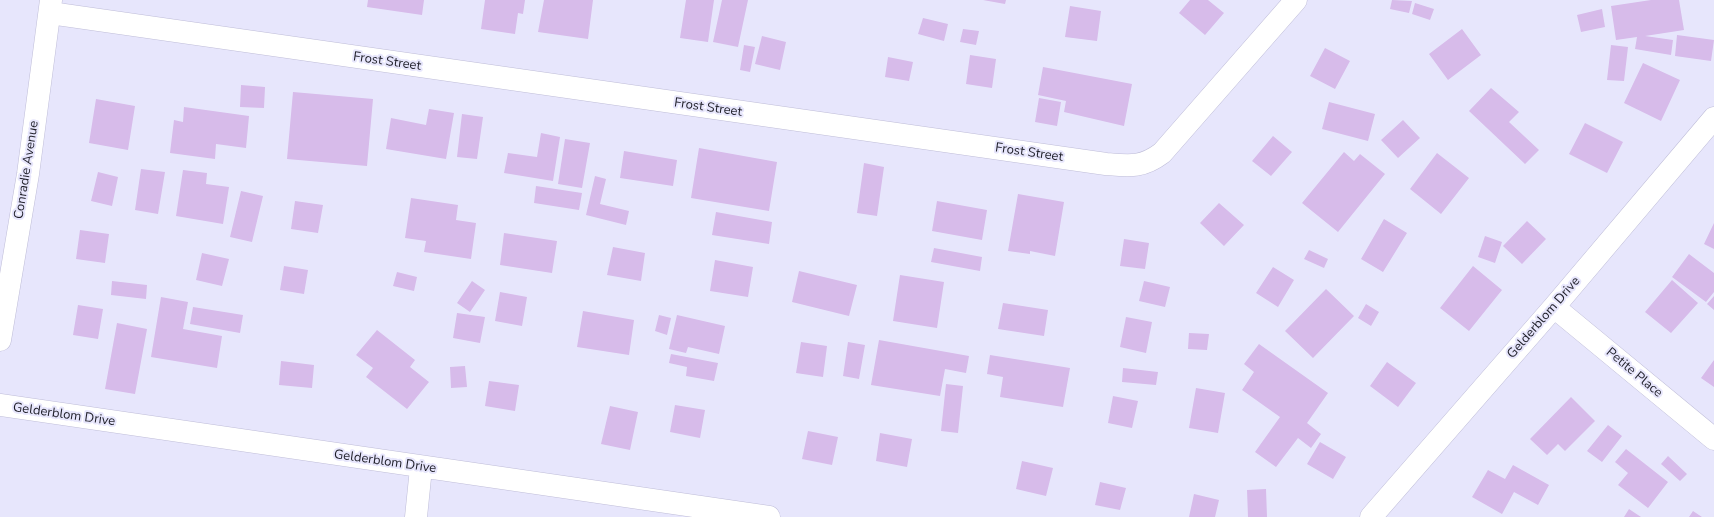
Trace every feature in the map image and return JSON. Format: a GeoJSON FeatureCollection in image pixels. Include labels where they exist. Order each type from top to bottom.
{"type":"FeatureCollection","features":[{"type":"Feature","properties":{"kind":"street","name":"Frost Street"},"geometry":{"type":"LineString","coordinates":[[50,6],[1106,164],[1140,166],[1151,161],[1162,153],[1296,0]]}},
{"type":"Feature","properties":{"kind":"street","name":"Conradie Avenue"},"geometry":{"type":"LineString","coordinates":[[0,340],[28,174],[50,6]]}},
{"type":"Feature","properties":{"kind":"street","name":"Gelderblom Drive"},"geometry":{"type":"LineString","coordinates":[[1371,517],[1554,307],[1714,118]]}},
{"type":"Feature","properties":{"kind":"street","name":"Petite Place"},"geometry":{"type":"LineString","coordinates":[[1554,307],[1714,440]]}},
{"type":"Feature","properties":{"kind":"street","name":"Gelderblom Drive"},"geometry":{"type":"LineString","coordinates":[[0,406],[421,468],[769,517]]}},
{"type":"Feature","properties":{"kind":"street"},"geometry":{"type":"LineString","coordinates":[[416,517],[421,468]]}},
{"type":"Feature","properties":{"kind":"building"},"geometry":{"type":"Polygon","coordinates":[[[368,0],[424,0],[422,15],[367,7],[368,0]]]}},
{"type":"Feature","properties":{"kind":"building"},"geometry":{"type":"Polygon","coordinates":[[[485,0],[525,0],[523,14],[518,13],[515,34],[481,29],[485,0]]]}},
{"type":"Feature","properties":{"kind":"building"},"geometry":{"type":"Polygon","coordinates":[[[544,0],[593,0],[588,39],[538,32],[544,0]]]}},
{"type":"Feature","properties":{"kind":"building"},"geometry":{"type":"Polygon","coordinates":[[[686,0],[714,0],[708,42],[680,38],[686,0]]]}},
{"type":"Feature","properties":{"kind":"building"},"geometry":{"type":"Polygon","coordinates":[[[722,0],[748,0],[738,47],[713,42],[722,0]]]}},
{"type":"Feature","properties":{"kind":"building"},"geometry":{"type":"Polygon","coordinates":[[[983,0],[1006,0],[1005,4],[983,0]]]}},
{"type":"Feature","properties":{"kind":"building"},"geometry":{"type":"Polygon","coordinates":[[[1190,0],[1208,0],[1224,13],[1205,35],[1179,13],[1190,0]]]}},
{"type":"Feature","properties":{"kind":"building"},"geometry":{"type":"Polygon","coordinates":[[[1392,0],[1412,1],[1409,13],[1390,9],[1392,0]]]}},
{"type":"Feature","properties":{"kind":"building"},"geometry":{"type":"Polygon","coordinates":[[[1651,0],[1679,0],[1684,30],[1645,36],[1673,40],[1671,55],[1635,49],[1637,37],[1616,40],[1611,6],[1651,0]]]}},
{"type":"Feature","properties":{"kind":"building"},"geometry":{"type":"Polygon","coordinates":[[[1415,3],[1434,9],[1430,20],[1412,14],[1415,3]]]}},
{"type":"Feature","properties":{"kind":"building"},"geometry":{"type":"Polygon","coordinates":[[[1070,6],[1101,11],[1097,41],[1065,37],[1070,6]]]}},
{"type":"Feature","properties":{"kind":"building"},"geometry":{"type":"Polygon","coordinates":[[[1602,9],[1605,27],[1581,32],[1577,15],[1602,9]]]}},
{"type":"Feature","properties":{"kind":"building"},"geometry":{"type":"Polygon","coordinates":[[[923,18],[948,24],[944,41],[918,34],[923,18]]]}},
{"type":"Feature","properties":{"kind":"building"},"geometry":{"type":"Polygon","coordinates":[[[963,29],[979,31],[976,45],[960,42],[963,29]]]}},
{"type":"Feature","properties":{"kind":"building"},"geometry":{"type":"Polygon","coordinates":[[[1462,29],[1481,55],[1448,80],[1429,54],[1462,29]]]}},
{"type":"Feature","properties":{"kind":"building"},"geometry":{"type":"Polygon","coordinates":[[[1677,35],[1714,40],[1711,61],[1675,56],[1677,35]]]}},
{"type":"Feature","properties":{"kind":"building"},"geometry":{"type":"Polygon","coordinates":[[[762,36],[786,42],[780,70],[755,64],[762,36]]]}},
{"type":"Feature","properties":{"kind":"building"},"geometry":{"type":"Polygon","coordinates":[[[744,45],[755,47],[750,72],[740,70],[744,45]]]}},
{"type":"Feature","properties":{"kind":"building"},"geometry":{"type":"Polygon","coordinates":[[[1611,45],[1628,47],[1624,81],[1607,80],[1611,45]]]}},
{"type":"Feature","properties":{"kind":"building"},"geometry":{"type":"Polygon","coordinates":[[[1325,48],[1350,61],[1335,89],[1310,76],[1325,48]]]}},
{"type":"Feature","properties":{"kind":"building"},"geometry":{"type":"Polygon","coordinates":[[[970,55],[996,59],[992,88],[966,84],[970,55]]]}},
{"type":"Feature","properties":{"kind":"building"},"geometry":{"type":"Polygon","coordinates":[[[888,57],[913,62],[909,81],[885,77],[888,57]]]}},
{"type":"Feature","properties":{"kind":"building"},"geometry":{"type":"Polygon","coordinates":[[[1643,63],[1680,80],[1661,121],[1624,103],[1643,63]]]}},
{"type":"Feature","properties":{"kind":"building"},"geometry":{"type":"Polygon","coordinates":[[[1043,67],[1132,84],[1124,126],[1064,112],[1066,101],[1038,95],[1043,67]]]}},
{"type":"Feature","properties":{"kind":"building"},"geometry":{"type":"Polygon","coordinates":[[[241,85],[265,87],[264,108],[240,107],[241,85]]]}},
{"type":"Feature","properties":{"kind":"building"},"geometry":{"type":"Polygon","coordinates":[[[1491,88],[1519,112],[1509,122],[1539,150],[1525,164],[1469,111],[1491,88]]]}},
{"type":"Feature","properties":{"kind":"building"},"geometry":{"type":"Polygon","coordinates":[[[293,92],[373,99],[367,166],[287,159],[293,92]]]}},
{"type":"Feature","properties":{"kind":"building"},"geometry":{"type":"Polygon","coordinates":[[[1039,98],[1061,102],[1057,126],[1035,122],[1039,98]]]}},
{"type":"Feature","properties":{"kind":"building"},"geometry":{"type":"Polygon","coordinates":[[[96,99],[135,106],[128,150],[89,143],[96,99]]]}},
{"type":"Feature","properties":{"kind":"building"},"geometry":{"type":"Polygon","coordinates":[[[1329,102],[1375,114],[1368,141],[1322,129],[1329,102]]]}},
{"type":"Feature","properties":{"kind":"building"},"geometry":{"type":"Polygon","coordinates":[[[184,107],[249,116],[246,148],[216,144],[215,159],[170,153],[174,120],[183,122],[184,107]]]}},
{"type":"Feature","properties":{"kind":"building"},"geometry":{"type":"Polygon","coordinates":[[[429,109],[454,113],[446,159],[386,149],[391,118],[426,125],[429,109]]]}},
{"type":"Feature","properties":{"kind":"building"},"geometry":{"type":"Polygon","coordinates":[[[462,114],[483,117],[477,159],[457,157],[462,114]]]}},
{"type":"Feature","properties":{"kind":"building"},"geometry":{"type":"Polygon","coordinates":[[[1403,120],[1420,138],[1398,158],[1381,140],[1403,120]]]}},
{"type":"Feature","properties":{"kind":"building"},"geometry":{"type":"Polygon","coordinates":[[[1585,123],[1623,142],[1607,173],[1569,154],[1585,123]]]}},
{"type":"Feature","properties":{"kind":"building"},"geometry":{"type":"Polygon","coordinates":[[[541,133],[560,137],[553,181],[504,173],[508,153],[537,157],[541,133]]]}},
{"type":"Feature","properties":{"kind":"building"},"geometry":{"type":"Polygon","coordinates":[[[1273,136],[1292,152],[1271,176],[1252,161],[1273,136]]]}},
{"type":"Feature","properties":{"kind":"building"},"geometry":{"type":"Polygon","coordinates":[[[565,139],[590,143],[582,188],[558,184],[565,139]]]}},
{"type":"Feature","properties":{"kind":"building"},"geometry":{"type":"Polygon","coordinates":[[[699,148],[777,162],[769,211],[691,198],[699,148]]]}},
{"type":"Feature","properties":{"kind":"building"},"geometry":{"type":"Polygon","coordinates":[[[624,151],[677,160],[673,186],[620,178],[624,151]]]}},
{"type":"Feature","properties":{"kind":"building"},"geometry":{"type":"Polygon","coordinates":[[[1344,152],[1354,161],[1360,154],[1385,174],[1338,232],[1302,203],[1344,152]]]}},
{"type":"Feature","properties":{"kind":"building"},"geometry":{"type":"Polygon","coordinates":[[[1437,153],[1469,178],[1441,214],[1410,189],[1437,153]]]}},
{"type":"Feature","properties":{"kind":"building"},"geometry":{"type":"Polygon","coordinates":[[[864,163],[884,167],[877,216],[857,213],[864,163]]]}},
{"type":"Feature","properties":{"kind":"building"},"geometry":{"type":"Polygon","coordinates":[[[141,169],[165,172],[158,214],[135,210],[141,169]]]}},
{"type":"Feature","properties":{"kind":"building"},"geometry":{"type":"Polygon","coordinates":[[[183,170],[207,173],[206,184],[229,187],[223,224],[176,216],[183,170]]]}},
{"type":"Feature","properties":{"kind":"building"},"geometry":{"type":"Polygon","coordinates":[[[98,172],[118,177],[112,206],[91,201],[98,172]]]}},
{"type":"Feature","properties":{"kind":"building"},"geometry":{"type":"Polygon","coordinates":[[[595,176],[606,179],[600,204],[629,211],[626,225],[586,215],[595,176]]]}},
{"type":"Feature","properties":{"kind":"building"},"geometry":{"type":"Polygon","coordinates":[[[536,186],[582,193],[579,210],[534,203],[536,186]]]}},
{"type":"Feature","properties":{"kind":"building"},"geometry":{"type":"Polygon","coordinates":[[[241,191],[263,196],[252,242],[230,237],[241,191]]]}},
{"type":"Feature","properties":{"kind":"building"},"geometry":{"type":"Polygon","coordinates":[[[1018,194],[1064,202],[1055,256],[1030,251],[1030,254],[1008,251],[1018,194]]]}},
{"type":"Feature","properties":{"kind":"building"},"geometry":{"type":"Polygon","coordinates":[[[411,198],[458,205],[456,220],[476,223],[471,259],[424,252],[426,241],[405,238],[411,198]]]}},
{"type":"Feature","properties":{"kind":"building"},"geometry":{"type":"Polygon","coordinates":[[[295,201],[323,205],[318,233],[291,229],[295,201]]]}},
{"type":"Feature","properties":{"kind":"building"},"geometry":{"type":"Polygon","coordinates":[[[937,201],[987,210],[982,240],[932,231],[937,201]]]}},
{"type":"Feature","properties":{"kind":"building"},"geometry":{"type":"Polygon","coordinates":[[[1219,203],[1244,225],[1224,246],[1200,223],[1219,203]]]}},
{"type":"Feature","properties":{"kind":"building"},"geometry":{"type":"Polygon","coordinates":[[[716,212],[772,222],[769,244],[712,235],[716,212]]]}},
{"type":"Feature","properties":{"kind":"building"},"geometry":{"type":"Polygon","coordinates":[[[1384,219],[1407,233],[1383,272],[1361,259],[1384,219]]]}},
{"type":"Feature","properties":{"kind":"building"},"geometry":{"type":"Polygon","coordinates":[[[1527,221],[1546,239],[1522,264],[1503,246],[1527,221]]]}},
{"type":"Feature","properties":{"kind":"building"},"geometry":{"type":"Polygon","coordinates":[[[1714,223],[1714,249],[1704,244],[1714,223]]]}},
{"type":"Feature","properties":{"kind":"building"},"geometry":{"type":"Polygon","coordinates":[[[80,230],[109,234],[105,263],[76,259],[80,230]]]}},
{"type":"Feature","properties":{"kind":"building"},"geometry":{"type":"Polygon","coordinates":[[[504,233],[557,241],[552,273],[500,265],[504,233]]]}},
{"type":"Feature","properties":{"kind":"building"},"geometry":{"type":"Polygon","coordinates":[[[1485,236],[1502,242],[1495,263],[1478,257],[1485,236]]]}},
{"type":"Feature","properties":{"kind":"building"},"geometry":{"type":"Polygon","coordinates":[[[1124,239],[1149,243],[1145,269],[1120,266],[1124,239]]]}},
{"type":"Feature","properties":{"kind":"building"},"geometry":{"type":"Polygon","coordinates":[[[613,247],[645,253],[641,281],[607,275],[613,247]]]}},
{"type":"Feature","properties":{"kind":"building"},"geometry":{"type":"Polygon","coordinates":[[[934,248],[982,257],[980,271],[931,262],[934,248]]]}},
{"type":"Feature","properties":{"kind":"building"},"geometry":{"type":"Polygon","coordinates":[[[1309,250],[1328,259],[1324,268],[1304,259],[1309,250]]]}},
{"type":"Feature","properties":{"kind":"building"},"geometry":{"type":"Polygon","coordinates":[[[202,253],[229,259],[222,286],[196,280],[202,253]]]}},
{"type":"Feature","properties":{"kind":"building"},"geometry":{"type":"Polygon","coordinates":[[[1689,254],[1714,273],[1714,292],[1706,302],[1672,277],[1689,254]]]}},
{"type":"Feature","properties":{"kind":"building"},"geometry":{"type":"Polygon","coordinates":[[[715,260],[753,267],[748,297],[710,291],[715,260]]]}},
{"type":"Feature","properties":{"kind":"building"},"geometry":{"type":"Polygon","coordinates":[[[284,266],[308,270],[304,294],[280,290],[284,266]]]}},
{"type":"Feature","properties":{"kind":"building"},"geometry":{"type":"Polygon","coordinates":[[[1473,266],[1502,290],[1469,331],[1440,308],[1473,266]]]}},
{"type":"Feature","properties":{"kind":"building"},"geometry":{"type":"Polygon","coordinates":[[[1273,267],[1294,280],[1278,307],[1256,293],[1273,267]]]}},
{"type":"Feature","properties":{"kind":"building"},"geometry":{"type":"Polygon","coordinates":[[[799,271],[857,285],[849,316],[792,302],[799,271]]]}},
{"type":"Feature","properties":{"kind":"building"},"geometry":{"type":"Polygon","coordinates":[[[397,272],[417,277],[414,291],[393,286],[397,272]]]}},
{"type":"Feature","properties":{"kind":"building"},"geometry":{"type":"Polygon","coordinates":[[[900,275],[944,282],[937,328],[893,321],[900,275]]]}},
{"type":"Feature","properties":{"kind":"building"},"geometry":{"type":"Polygon","coordinates":[[[1672,280],[1698,303],[1671,333],[1645,312],[1672,280]]]}},
{"type":"Feature","properties":{"kind":"building"},"geometry":{"type":"Polygon","coordinates":[[[112,281],[147,285],[146,299],[111,295],[112,281]]]}},
{"type":"Feature","properties":{"kind":"building"},"geometry":{"type":"Polygon","coordinates":[[[472,281],[485,290],[470,312],[457,303],[472,281]]]}},
{"type":"Feature","properties":{"kind":"building"},"geometry":{"type":"Polygon","coordinates":[[[1144,281],[1170,287],[1165,307],[1139,301],[1144,281]]]}},
{"type":"Feature","properties":{"kind":"building"},"geometry":{"type":"Polygon","coordinates":[[[1326,289],[1354,316],[1313,358],[1285,331],[1326,289]]]}},
{"type":"Feature","properties":{"kind":"building"},"geometry":{"type":"Polygon","coordinates":[[[500,292],[527,297],[522,326],[495,321],[500,292]]]}},
{"type":"Feature","properties":{"kind":"building"},"geometry":{"type":"Polygon","coordinates":[[[1714,296],[1714,310],[1707,304],[1714,296]]]}},
{"type":"Feature","properties":{"kind":"building"},"geometry":{"type":"Polygon","coordinates":[[[161,297],[188,302],[183,329],[222,336],[217,368],[151,357],[161,297]]]}},
{"type":"Feature","properties":{"kind":"building"},"geometry":{"type":"Polygon","coordinates":[[[1003,303],[1048,310],[1044,336],[998,329],[1003,303]]]}},
{"type":"Feature","properties":{"kind":"building"},"geometry":{"type":"Polygon","coordinates":[[[1366,304],[1379,312],[1371,326],[1358,318],[1366,304]]]}},
{"type":"Feature","properties":{"kind":"building"},"geometry":{"type":"Polygon","coordinates":[[[78,305],[103,309],[98,339],[73,335],[78,305]]]}},
{"type":"Feature","properties":{"kind":"building"},"geometry":{"type":"Polygon","coordinates":[[[193,307],[243,315],[240,333],[190,324],[193,307]]]}},
{"type":"Feature","properties":{"kind":"building"},"geometry":{"type":"Polygon","coordinates":[[[583,311],[634,320],[629,355],[577,347],[583,311]]]}},
{"type":"Feature","properties":{"kind":"building"},"geometry":{"type":"Polygon","coordinates":[[[457,313],[485,317],[480,343],[453,338],[457,313]]]}},
{"type":"Feature","properties":{"kind":"building"},"geometry":{"type":"Polygon","coordinates":[[[659,315],[671,318],[667,335],[655,331],[659,315]]]}},
{"type":"Feature","properties":{"kind":"building"},"geometry":{"type":"Polygon","coordinates":[[[677,315],[725,326],[719,354],[688,347],[686,353],[669,349],[677,315]]]}},
{"type":"Feature","properties":{"kind":"building"},"geometry":{"type":"Polygon","coordinates":[[[1126,317],[1152,322],[1146,353],[1120,347],[1126,317]]]}},
{"type":"Feature","properties":{"kind":"building"},"geometry":{"type":"Polygon","coordinates":[[[117,323],[147,329],[135,394],[105,389],[117,323]]]}},
{"type":"Feature","properties":{"kind":"building"},"geometry":{"type":"Polygon","coordinates":[[[377,330],[415,360],[410,367],[429,382],[407,409],[366,377],[373,368],[356,355],[377,330]]]}},
{"type":"Feature","properties":{"kind":"building"},"geometry":{"type":"Polygon","coordinates":[[[1189,333],[1209,334],[1207,350],[1188,349],[1189,333]]]}},
{"type":"Feature","properties":{"kind":"building"},"geometry":{"type":"Polygon","coordinates":[[[879,340],[969,356],[966,373],[945,369],[940,396],[871,385],[879,340]]]}},
{"type":"Feature","properties":{"kind":"building"},"geometry":{"type":"Polygon","coordinates":[[[801,342],[827,346],[823,377],[796,373],[801,342]]]}},
{"type":"Feature","properties":{"kind":"building"},"geometry":{"type":"Polygon","coordinates":[[[848,342],[865,345],[859,379],[843,376],[848,342]]]}},
{"type":"Feature","properties":{"kind":"building"},"geometry":{"type":"Polygon","coordinates":[[[1259,344],[1328,393],[1307,423],[1321,434],[1311,448],[1298,438],[1276,467],[1255,452],[1280,417],[1242,390],[1254,372],[1244,364],[1259,344]]]}},
{"type":"Feature","properties":{"kind":"building"},"geometry":{"type":"Polygon","coordinates":[[[671,354],[718,363],[714,381],[686,376],[687,367],[669,363],[671,354]]]}},
{"type":"Feature","properties":{"kind":"building"},"geometry":{"type":"Polygon","coordinates":[[[990,355],[1070,368],[1063,407],[1000,397],[1003,377],[987,374],[990,355]]]}},
{"type":"Feature","properties":{"kind":"building"},"geometry":{"type":"Polygon","coordinates":[[[1714,360],[1714,387],[1701,378],[1714,360]]]}},
{"type":"Feature","properties":{"kind":"building"},"geometry":{"type":"Polygon","coordinates":[[[281,361],[314,365],[312,388],[279,385],[281,361]]]}},
{"type":"Feature","properties":{"kind":"building"},"geometry":{"type":"Polygon","coordinates":[[[1387,362],[1416,383],[1398,407],[1370,386],[1387,362]]]}},
{"type":"Feature","properties":{"kind":"building"},"geometry":{"type":"Polygon","coordinates":[[[465,366],[467,387],[451,388],[450,367],[465,366]]]}},
{"type":"Feature","properties":{"kind":"building"},"geometry":{"type":"Polygon","coordinates":[[[1123,368],[1158,372],[1156,385],[1122,382],[1123,368]]]}},
{"type":"Feature","properties":{"kind":"building"},"geometry":{"type":"Polygon","coordinates":[[[489,381],[519,385],[515,411],[485,406],[489,381]]]}},
{"type":"Feature","properties":{"kind":"building"},"geometry":{"type":"Polygon","coordinates":[[[946,384],[963,386],[958,433],[941,431],[946,384]]]}},
{"type":"Feature","properties":{"kind":"building"},"geometry":{"type":"Polygon","coordinates":[[[1196,388],[1225,393],[1218,433],[1189,428],[1196,388]]]}},
{"type":"Feature","properties":{"kind":"building"},"geometry":{"type":"Polygon","coordinates":[[[1113,396],[1138,401],[1132,428],[1108,423],[1113,396]]]}},
{"type":"Feature","properties":{"kind":"building"},"geometry":{"type":"Polygon","coordinates":[[[1571,397],[1595,421],[1565,451],[1558,444],[1547,455],[1530,439],[1571,397]]]}},
{"type":"Feature","properties":{"kind":"building"},"geometry":{"type":"Polygon","coordinates":[[[675,405],[705,410],[700,438],[670,432],[675,405]]]}},
{"type":"Feature","properties":{"kind":"building"},"geometry":{"type":"Polygon","coordinates":[[[610,406],[638,412],[630,450],[601,444],[610,406]]]}},
{"type":"Feature","properties":{"kind":"building"},"geometry":{"type":"Polygon","coordinates":[[[1608,425],[1622,436],[1602,462],[1587,451],[1608,425]]]}},
{"type":"Feature","properties":{"kind":"building"},"geometry":{"type":"Polygon","coordinates":[[[808,431],[838,437],[832,465],[802,459],[808,431]]]}},
{"type":"Feature","properties":{"kind":"building"},"geometry":{"type":"Polygon","coordinates":[[[880,433],[912,439],[907,467],[876,461],[880,433]]]}},
{"type":"Feature","properties":{"kind":"building"},"geometry":{"type":"Polygon","coordinates":[[[1320,442],[1346,457],[1333,479],[1307,464],[1320,442]]]}},
{"type":"Feature","properties":{"kind":"building"},"geometry":{"type":"Polygon","coordinates":[[[1626,449],[1668,482],[1648,508],[1618,485],[1628,473],[1615,462],[1626,449]]]}},
{"type":"Feature","properties":{"kind":"building"},"geometry":{"type":"Polygon","coordinates":[[[1668,456],[1687,474],[1680,481],[1661,464],[1668,456]]]}},
{"type":"Feature","properties":{"kind":"building"},"geometry":{"type":"Polygon","coordinates":[[[1022,461],[1053,468],[1046,496],[1016,489],[1022,461]]]}},
{"type":"Feature","properties":{"kind":"building"},"geometry":{"type":"Polygon","coordinates":[[[1513,465],[1549,485],[1538,505],[1514,492],[1502,514],[1472,497],[1488,470],[1505,479],[1513,465]]]}},
{"type":"Feature","properties":{"kind":"building"},"geometry":{"type":"Polygon","coordinates":[[[1100,482],[1126,488],[1120,510],[1095,505],[1100,482]]]}},
{"type":"Feature","properties":{"kind":"building"},"geometry":{"type":"Polygon","coordinates":[[[1266,489],[1267,517],[1248,517],[1247,490],[1266,489]]]}},
{"type":"Feature","properties":{"kind":"building"},"geometry":{"type":"Polygon","coordinates":[[[1194,494],[1219,500],[1215,517],[1189,517],[1194,494]]]}},
{"type":"Feature","properties":{"kind":"building"},"geometry":{"type":"Polygon","coordinates":[[[1629,509],[1641,517],[1624,517],[1629,509]]]}},
{"type":"Feature","properties":{"kind":"building"},"geometry":{"type":"Polygon","coordinates":[[[1693,511],[1702,517],[1689,517],[1693,511]]]}}]}
